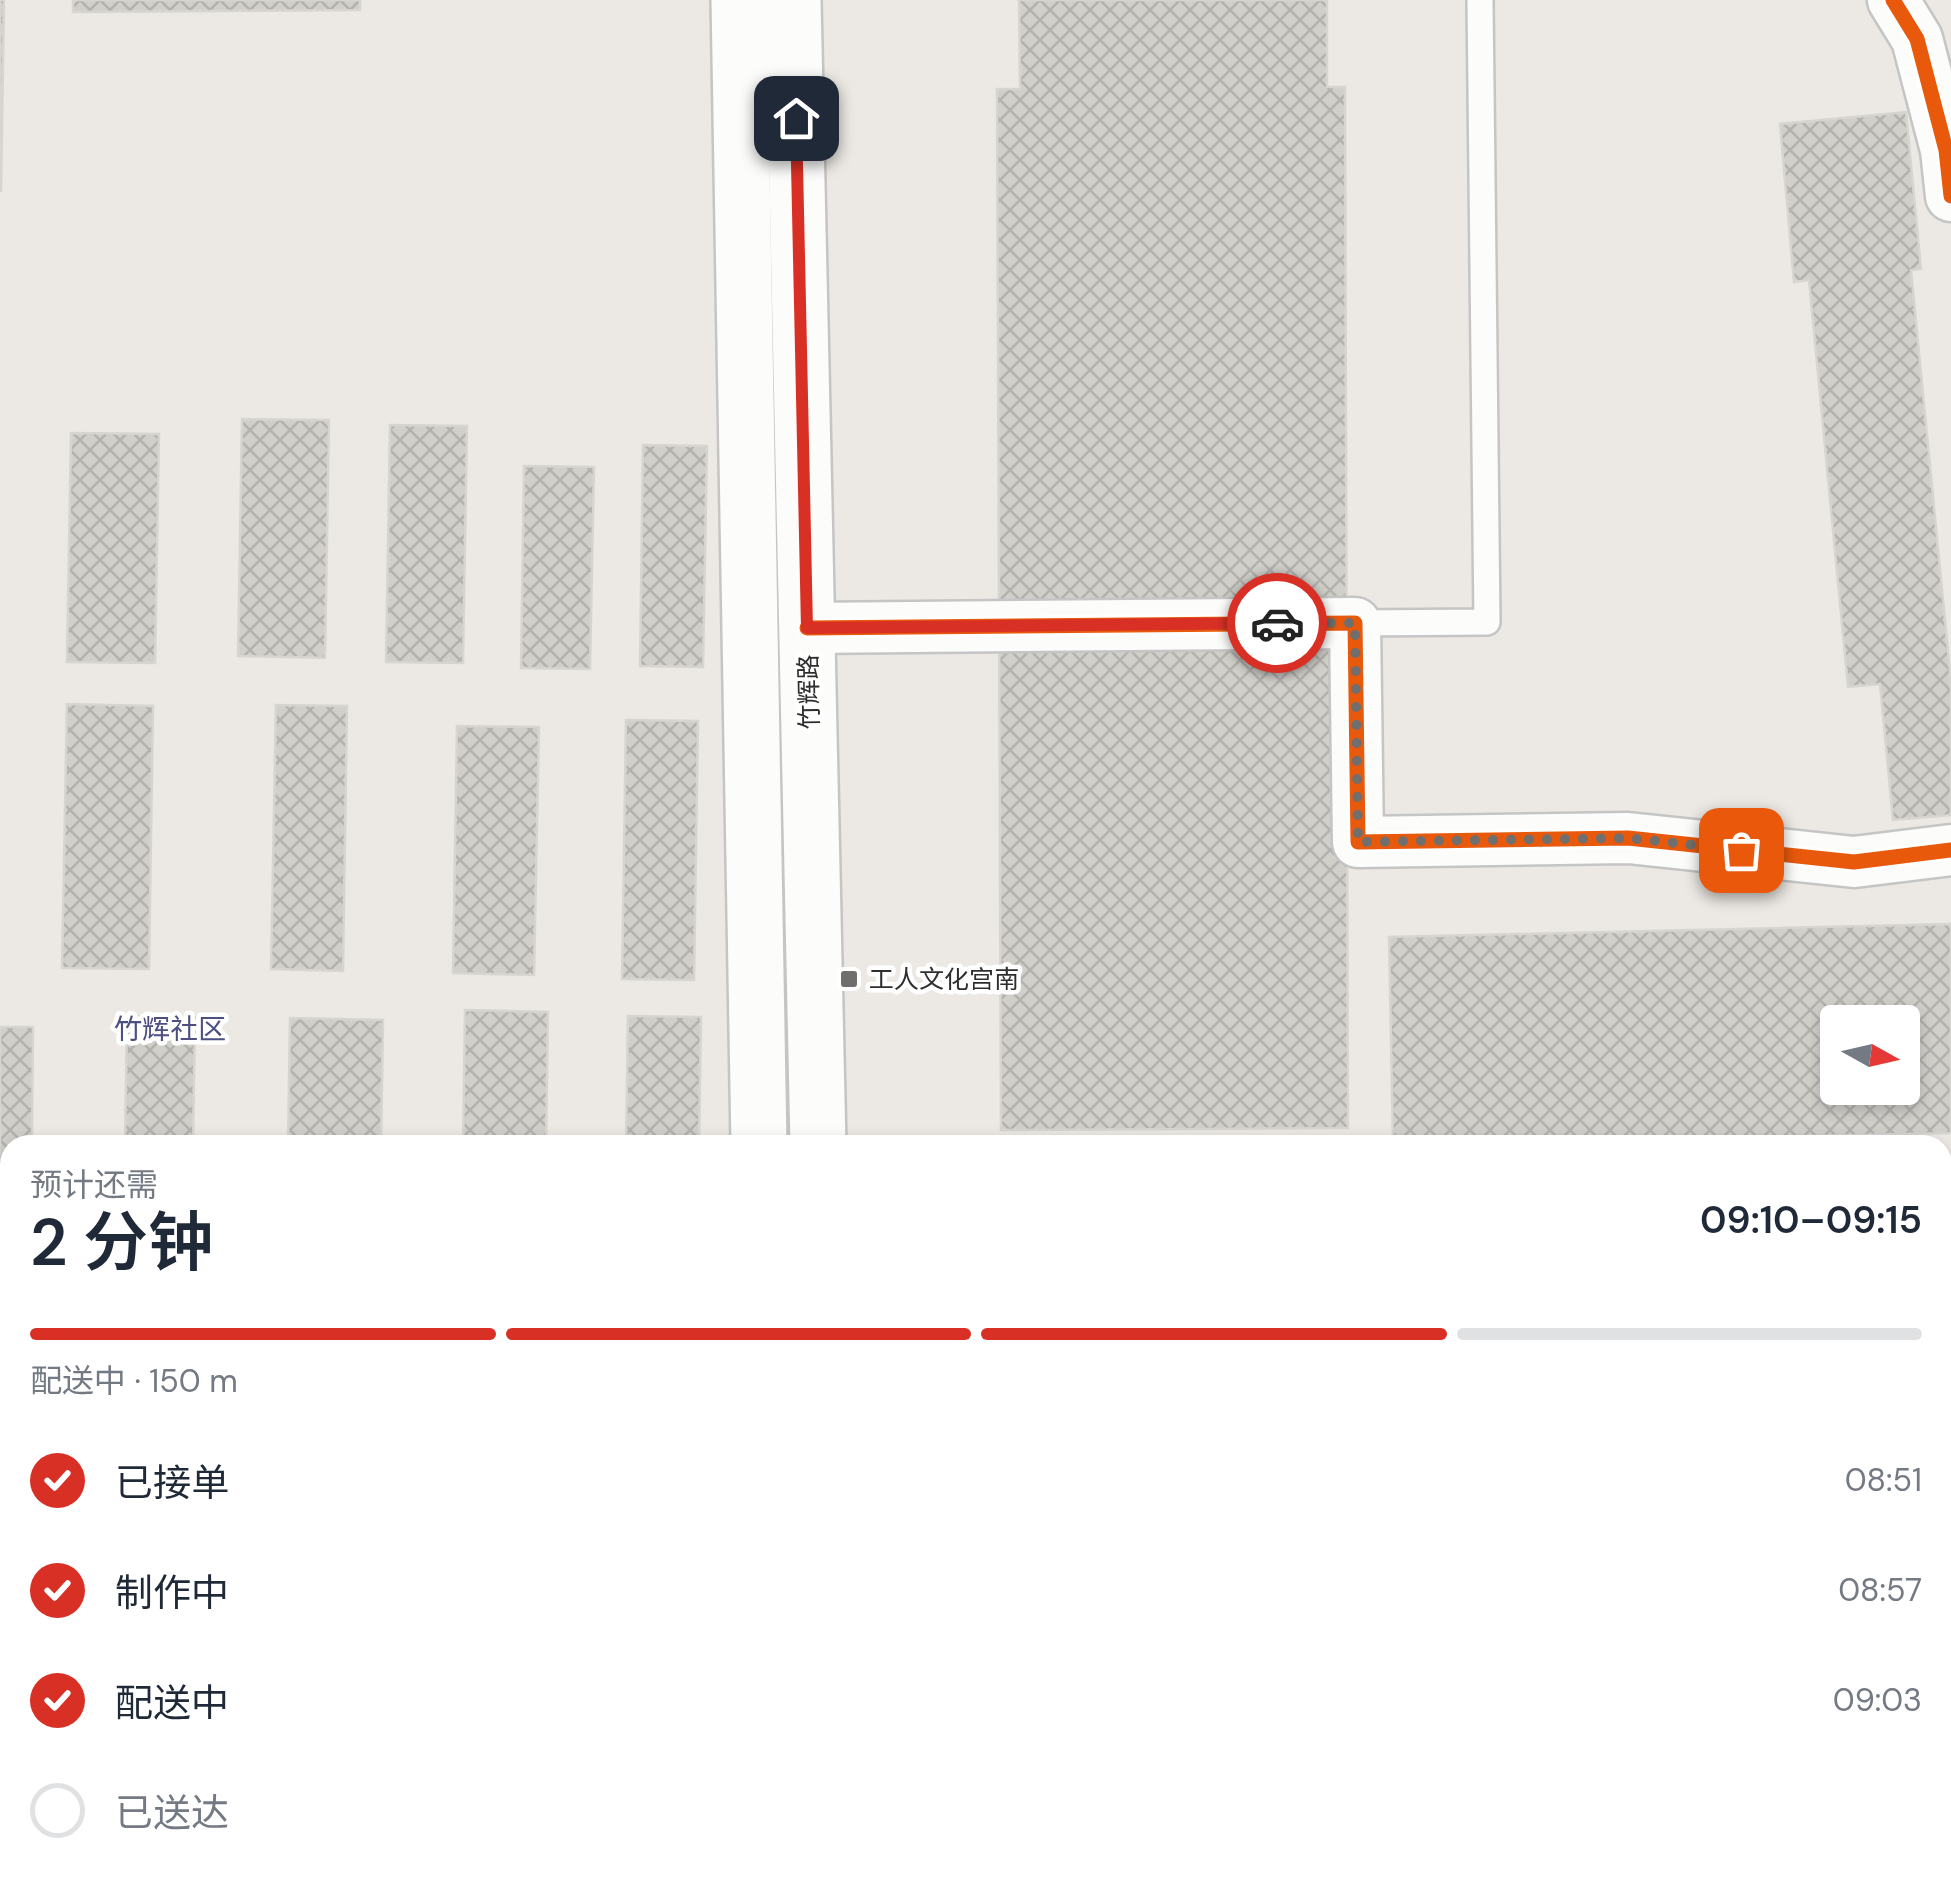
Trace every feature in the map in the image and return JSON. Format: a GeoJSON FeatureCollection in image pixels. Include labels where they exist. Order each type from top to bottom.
{"type":"FeatureCollection","features":[{"type":"Feature","properties":{"kind":"main road"},"geometry":{"type":"LineString","coordinates":[[739,0],[760,1135]]}},
{"type":"Feature","properties":{"kind":"main road","name":"竹辉路"},"geometry":{"type":"LineString","coordinates":[[794,0],[818,1135]]}},
{"type":"Feature","properties":{"kind":"street"},"geometry":{"type":"LineString","coordinates":[[1893,0],[1917,39],[1946,150],[1951,196]]}},
{"type":"Feature","properties":{"kind":"street"},"geometry":{"type":"LineString","coordinates":[[807,628],[1355,623],[1358,842],[1628,838],[1854,862],[1951,850]]}},
{"type":"Feature","properties":{"kind":"lane"},"geometry":{"type":"LineString","coordinates":[[1355,623],[1487,622],[1480,0]]}},
{"type":"Feature","properties":{"kind":"building"},"geometry":{"type":"Polygon","coordinates":[[[0,0],[4,0],[1,191],[0,191],[0,0]]]}},
{"type":"Feature","properties":{"kind":"building"},"geometry":{"type":"Polygon","coordinates":[[[73,0],[360,0],[360,10],[73,12],[73,0]]]}},
{"type":"Feature","properties":{"kind":"building"},"geometry":{"type":"Polygon","coordinates":[[[1019,0],[1327,0],[1327,87],[1345,87],[1348,1128],[1001,1130],[997,89],[1020,89],[1019,0]]]}},
{"type":"Feature","properties":{"kind":"building"},"geometry":{"type":"Polygon","coordinates":[[[1906,112],[1921,269],[1911,270],[1951,682],[1951,815],[1893,820],[1880,684],[1848,687],[1809,280],[1794,282],[1780,124],[1906,112]]]}},
{"type":"Feature","properties":{"kind":"building"},"geometry":{"type":"Polygon","coordinates":[[[242,419],[329,420],[325,658],[238,656],[242,419]]]}},
{"type":"Feature","properties":{"kind":"building"},"geometry":{"type":"Polygon","coordinates":[[[390,425],[467,426],[463,663],[386,662],[390,425]]]}},
{"type":"Feature","properties":{"kind":"building"},"geometry":{"type":"Polygon","coordinates":[[[71,433],[159,434],[155,663],[67,662],[71,433]]]}},
{"type":"Feature","properties":{"kind":"building"},"geometry":{"type":"Polygon","coordinates":[[[643,445],[707,446],[703,667],[640,666],[643,445]]]}},
{"type":"Feature","properties":{"kind":"building"},"geometry":{"type":"Polygon","coordinates":[[[524,466],[594,467],[590,669],[521,668],[524,466]]]}},
{"type":"Feature","properties":{"kind":"building"},"geometry":{"type":"Polygon","coordinates":[[[67,704],[153,706],[149,969],[62,968],[67,704]]]}},
{"type":"Feature","properties":{"kind":"building"},"geometry":{"type":"Polygon","coordinates":[[[276,705],[347,706],[343,971],[271,969],[276,705]]]}},
{"type":"Feature","properties":{"kind":"building"},"geometry":{"type":"Polygon","coordinates":[[[626,720],[698,721],[694,980],[622,979],[626,720]]]}},
{"type":"Feature","properties":{"kind":"building"},"geometry":{"type":"Polygon","coordinates":[[[457,726],[539,727],[534,975],[453,973],[457,726]]]}},
{"type":"Feature","properties":{"kind":"building"},"geometry":{"type":"Polygon","coordinates":[[[1951,924],[1951,1133],[1393,1135],[1389,937],[1951,924]]]}},
{"type":"Feature","properties":{"kind":"building"},"geometry":{"type":"Polygon","coordinates":[[[465,1010],[548,1012],[546,1135],[463,1135],[465,1010]]]}},
{"type":"Feature","properties":{"kind":"building"},"geometry":{"type":"Polygon","coordinates":[[[127,1016],[195,1017],[193,1135],[125,1135],[127,1016]]]}},
{"type":"Feature","properties":{"kind":"building"},"geometry":{"type":"Polygon","coordinates":[[[628,1016],[701,1017],[699,1135],[626,1135],[628,1016]]]}},
{"type":"Feature","properties":{"kind":"building"},"geometry":{"type":"Polygon","coordinates":[[[290,1018],[383,1020],[381,1135],[288,1135],[290,1018]]]}},
{"type":"Feature","properties":{"kind":"building"},"geometry":{"type":"Polygon","coordinates":[[[0,1027],[33,1027],[32,1135],[0,1135],[0,1027]]]}},
{"type":"Feature","properties":{"kind":"cycle path"},"geometry":{"type":"LineString","coordinates":[[1893,0],[1917,39],[1946,150],[1951,196]]}},
{"type":"Feature","properties":{"kind":"cycle path"},"geometry":{"type":"LineString","coordinates":[[807,628],[1355,623],[1358,842],[1628,838],[1854,862],[1951,850]]}},
{"type":"Feature","properties":{"kind":"way so far"},"geometry":{"type":"LineString","coordinates":[[1277,623],[1355,623],[1358,842],[1628,838],[1741,850]]}},
{"type":"Feature","properties":{"kind":"place","name":"工人文化宫南"},"geometry":{"type":"Point","coordinates":[849,979]}},
{"type":"Feature","properties":{"kind":"district","name":"竹辉社区"},"geometry":{"type":"Point","coordinates":[170,1029]}},
{"type":"Feature","properties":{"kind":"route"},"geometry":{"type":"LineString","coordinates":[[796,118],[807,628],[1277,623]]}}]}
